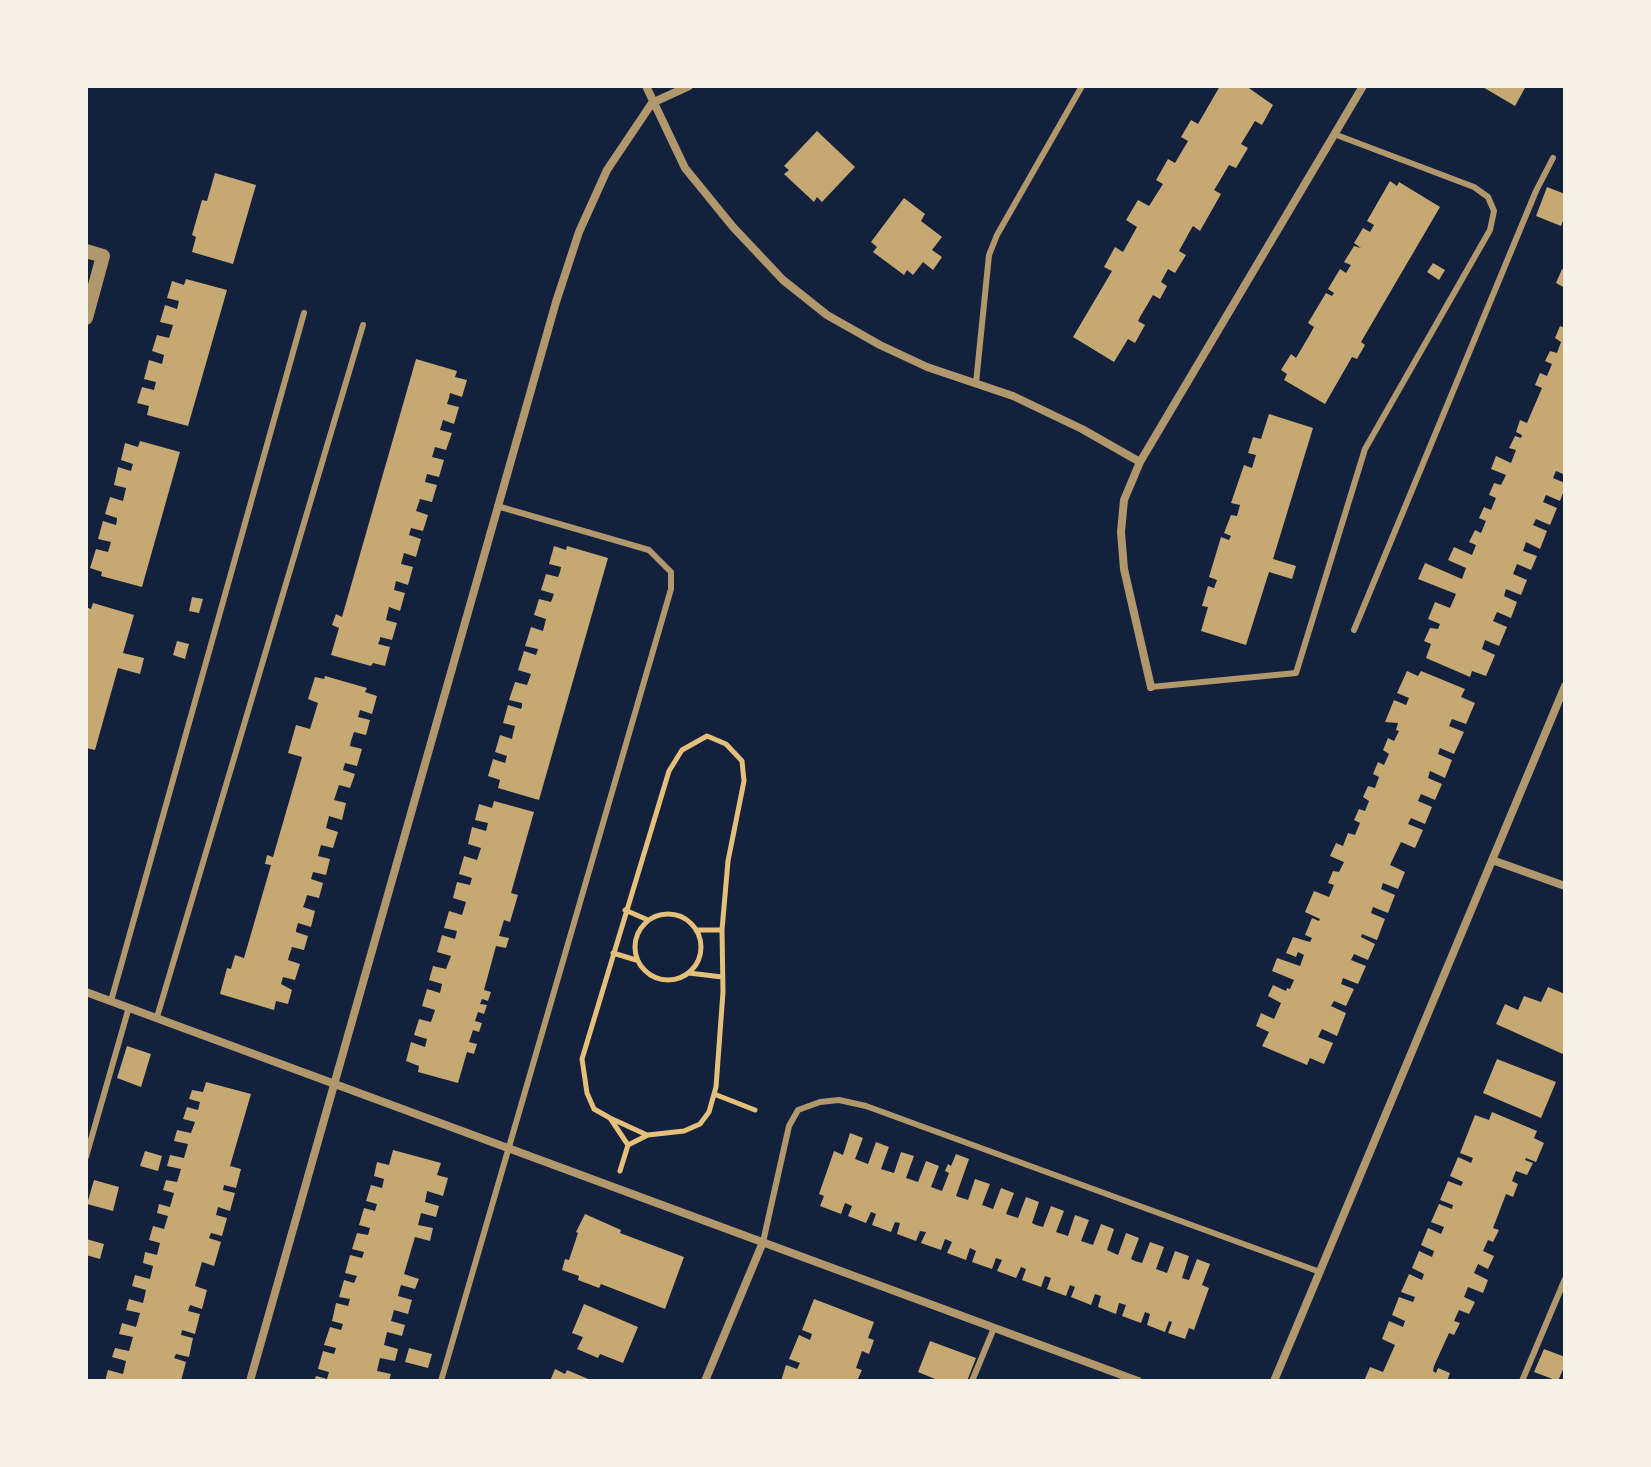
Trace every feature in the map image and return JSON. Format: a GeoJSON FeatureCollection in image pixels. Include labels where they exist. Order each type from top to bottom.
{"type":"FeatureCollection","features":[{"type":"Feature","properties":{"kind":"street"},"geometry":{"type":"LineString","coordinates":[[646,86],[685,168],[733,227],[783,280],[827,315],[927,367],[1013,396],[1062,419],[1140,462]]}},
{"type":"Feature","properties":{"kind":"street"},"geometry":{"type":"LineString","coordinates":[[250,1381],[497,506],[579,232],[607,170],[652,103],[689,86]]}},
{"type":"Feature","properties":{"kind":"street"},"geometry":{"type":"LineString","coordinates":[[1151,687],[1124,569],[1121,532],[1124,500],[1140,462],[1363,86]]}},
{"type":"Feature","properties":{"kind":"street"},"geometry":{"type":"LineString","coordinates":[[86,251],[103,256],[86,318]]}},
{"type":"Feature","properties":{"kind":"street"},"geometry":{"type":"LineString","coordinates":[[1274,1381],[1565,686]]}},
{"type":"Feature","properties":{"kind":"street"},"geometry":{"type":"LineString","coordinates":[[1492,860],[1565,886]]}},
{"type":"Feature","properties":{"kind":"street"},"geometry":{"type":"LineString","coordinates":[[86,992],[1138,1381]]}},
{"type":"Feature","properties":{"kind":"street"},"geometry":{"type":"LineString","coordinates":[[705,1381],[763,1242]]}},
{"type":"Feature","properties":{"kind":"lane"},"geometry":{"type":"LineString","coordinates":[[976,383],[989,255],[1006,218],[1082,86]]}},
{"type":"Feature","properties":{"kind":"lane"},"geometry":{"type":"LineString","coordinates":[[1151,687],[1296,673],[1365,449],[1490,230],[1494,211],[1488,197],[1474,187],[1334,134]]}},
{"type":"Feature","properties":{"kind":"lane"},"geometry":{"type":"LineString","coordinates":[[1354,630],[1536,191],[1553,158]]}},
{"type":"Feature","properties":{"kind":"lane"},"geometry":{"type":"LineString","coordinates":[[111,1001],[304,313]]}},
{"type":"Feature","properties":{"kind":"lane"},"geometry":{"type":"LineString","coordinates":[[157,1017],[363,325]]}},
{"type":"Feature","properties":{"kind":"lane"},"geometry":{"type":"LineString","coordinates":[[441,1381],[671,589],[671,572],[649,550],[497,506]]}},
{"type":"Feature","properties":{"kind":"lane"},"geometry":{"type":"LineString","coordinates":[[86,1157],[129,1007]]}},
{"type":"Feature","properties":{"kind":"lane"},"geometry":{"type":"LineString","coordinates":[[763,1242],[789,1126],[798,1110],[820,1102],[839,1100],[866,1106],[1320,1272]]}},
{"type":"Feature","properties":{"kind":"lane"},"geometry":{"type":"LineString","coordinates":[[1522,1381],[1565,1279]]}},
{"type":"Feature","properties":{"kind":"lane"},"geometry":{"type":"LineString","coordinates":[[972,1381],[994,1328]]}},
{"type":"Feature","properties":{"kind":"path"},"geometry":{"type":"LineString","coordinates":[[620,1172],[628,1145],[648,1135],[684,1131],[700,1124],[709,1112],[716,1087],[728,861],[744,781],[742,761],[726,744],[707,736],[682,750],[669,771],[582,1059],[587,1093],[594,1109],[648,1135]]}},
{"type":"Feature","properties":{"kind":"path"},"geometry":{"type":"LineString","coordinates":[[625,910],[649,920]]}},
{"type":"Feature","properties":{"kind":"path"},"geometry":{"type":"LineString","coordinates":[[665,914],[675,915],[685,919],[696,930],[701,945],[700,955],[689,973],[679,979],[656,979],[646,973],[637,960],[635,942],[639,931],[649,920],[665,914]]}},
{"type":"Feature","properties":{"kind":"path"},"geometry":{"type":"LineString","coordinates":[[696,930],[722,930]]}},
{"type":"Feature","properties":{"kind":"path"},"geometry":{"type":"LineString","coordinates":[[613,953],[637,960]]}},
{"type":"Feature","properties":{"kind":"path"},"geometry":{"type":"LineString","coordinates":[[689,973],[722,977]]}},
{"type":"Feature","properties":{"kind":"path"},"geometry":{"type":"LineString","coordinates":[[714,1094],[755,1110]]}},
{"type":"Feature","properties":{"kind":"path"},"geometry":{"type":"LineString","coordinates":[[610,1118],[628,1145]]}},
{"type":"Feature","properties":{"kind":"building"},"geometry":{"type":"Polygon","coordinates":[[[1220,86],[1246,86],[1273,105],[1262,125],[1255,121],[1241,144],[1248,148],[1236,168],[1229,165],[1214,190],[1221,194],[1200,231],[1193,226],[1190,231],[1179,251],[1186,255],[1175,273],[1168,269],[1161,282],[1167,286],[1160,299],[1153,295],[1140,317],[1138,321],[1145,325],[1135,343],[1128,339],[1114,362],[1073,337],[1112,271],[1104,267],[1115,247],[1123,252],[1137,227],[1126,220],[1138,200],[1149,206],[1163,184],[1156,180],[1168,159],[1175,163],[1188,141],[1181,137],[1191,120],[1198,124],[1220,86]]]}},
{"type":"Feature","properties":{"kind":"building"},"geometry":{"type":"Polygon","coordinates":[[[1481,86],[1526,86],[1515,106],[1481,86]]]}},
{"type":"Feature","properties":{"kind":"building"},"geometry":{"type":"Polygon","coordinates":[[[817,131],[855,167],[822,202],[817,197],[814,202],[784,174],[789,170],[784,166],[817,131]]]}},
{"type":"Feature","properties":{"kind":"building"},"geometry":{"type":"Polygon","coordinates":[[[215,173],[256,185],[233,264],[192,252],[196,237],[192,235],[202,200],[207,201],[215,173]]]}},
{"type":"Feature","properties":{"kind":"building"},"geometry":{"type":"Polygon","coordinates":[[[1390,181],[1397,186],[1399,182],[1440,207],[1361,342],[1365,345],[1357,359],[1352,357],[1325,404],[1284,380],[1287,374],[1281,370],[1291,354],[1296,358],[1309,336],[1314,327],[1308,323],[1326,293],[1332,296],[1334,293],[1328,289],[1340,269],[1346,273],[1351,265],[1344,262],[1354,246],[1361,248],[1354,243],[1363,228],[1370,232],[1374,225],[1367,221],[1390,181]]]}},
{"type":"Feature","properties":{"kind":"building"},"geometry":{"type":"Polygon","coordinates":[[[1547,187],[1565,194],[1565,216],[1561,226],[1536,216],[1547,187]]]}},
{"type":"Feature","properties":{"kind":"building"},"geometry":{"type":"Polygon","coordinates":[[[904,198],[925,214],[921,221],[942,237],[932,250],[942,257],[933,270],[923,262],[913,275],[907,270],[904,275],[873,252],[877,247],[871,242],[904,198]]]}},
{"type":"Feature","properties":{"kind":"building"},"geometry":{"type":"Polygon","coordinates":[[[1433,263],[1445,270],[1439,280],[1427,272],[1433,263]]]}},
{"type":"Feature","properties":{"kind":"building"},"geometry":{"type":"Polygon","coordinates":[[[1562,269],[1565,271],[1565,288],[1556,283],[1562,269]]]}},
{"type":"Feature","properties":{"kind":"building"},"geometry":{"type":"Polygon","coordinates":[[[186,279],[227,290],[188,426],[147,415],[149,406],[137,403],[142,387],[154,390],[156,382],[144,379],[149,360],[162,364],[164,355],[152,351],[157,335],[169,338],[173,325],[160,322],[165,305],[177,309],[179,301],[167,298],[172,281],[184,285],[186,279]]]}},
{"type":"Feature","properties":{"kind":"building"},"geometry":{"type":"Polygon","coordinates":[[[1560,326],[1565,328],[1565,475],[1556,471],[1553,478],[1565,483],[1565,488],[1560,501],[1546,495],[1543,502],[1557,508],[1550,525],[1536,519],[1533,525],[1547,531],[1540,549],[1526,542],[1523,551],[1537,556],[1531,570],[1517,564],[1513,574],[1527,580],[1521,595],[1506,589],[1504,596],[1517,602],[1511,618],[1497,612],[1493,621],[1507,627],[1499,646],[1485,640],[1482,649],[1495,655],[1486,676],[1472,671],[1470,677],[1426,658],[1431,644],[1424,641],[1430,628],[1438,629],[1440,624],[1428,619],[1435,602],[1450,608],[1456,594],[1418,579],[1425,563],[1462,579],[1466,568],[1448,560],[1454,547],[1472,555],[1476,545],[1469,542],[1475,530],[1481,533],[1486,521],[1479,518],[1484,507],[1491,510],[1496,498],[1489,495],[1494,483],[1501,485],[1506,475],[1491,469],[1496,456],[1511,463],[1516,450],[1509,448],[1515,436],[1521,438],[1522,435],[1516,432],[1520,420],[1527,423],[1542,388],[1535,385],[1540,373],[1547,376],[1552,364],[1545,361],[1550,351],[1557,353],[1561,342],[1555,338],[1560,326]]]}},
{"type":"Feature","properties":{"kind":"building"},"geometry":{"type":"Polygon","coordinates":[[[416,359],[457,371],[455,377],[467,380],[462,397],[450,393],[447,404],[459,407],[454,424],[443,420],[440,430],[452,433],[446,450],[435,447],[432,457],[444,460],[439,477],[427,474],[425,482],[437,485],[432,502],[420,499],[416,511],[428,515],[423,531],[411,528],[409,535],[421,539],[416,557],[404,553],[401,564],[413,567],[408,585],[396,581],[394,590],[405,593],[400,611],[389,607],[386,620],[397,623],[392,640],[380,637],[378,644],[390,647],[385,666],[373,663],[371,666],[331,655],[339,628],[332,625],[336,614],[342,617],[416,359]]]}},
{"type":"Feature","properties":{"kind":"building"},"geometry":{"type":"Polygon","coordinates":[[[1269,414],[1313,428],[1273,559],[1296,566],[1292,579],[1269,572],[1246,645],[1201,631],[1208,607],[1202,606],[1208,586],[1214,588],[1217,580],[1209,577],[1221,537],[1229,540],[1231,536],[1224,533],[1231,515],[1237,516],[1240,505],[1231,503],[1244,465],[1252,468],[1256,455],[1248,453],[1253,437],[1261,439],[1269,414]]]}},
{"type":"Feature","properties":{"kind":"building"},"geometry":{"type":"Polygon","coordinates":[[[140,441],[180,452],[142,587],[101,576],[102,572],[90,568],[96,549],[108,552],[111,542],[98,539],[103,521],[116,525],[117,518],[105,514],[110,497],[123,501],[126,488],[114,485],[118,467],[131,471],[133,464],[121,460],[125,443],[138,447],[140,441]]]}},
{"type":"Feature","properties":{"kind":"building"},"geometry":{"type":"Polygon","coordinates":[[[554,546],[566,550],[567,546],[608,558],[539,800],[498,788],[500,780],[488,776],[493,759],[505,763],[507,756],[495,752],[500,735],[512,739],[515,726],[503,723],[508,705],[521,709],[522,706],[522,703],[509,700],[515,682],[527,685],[531,674],[518,670],[524,651],[536,655],[538,649],[525,646],[531,627],[543,631],[546,619],[534,615],[539,599],[551,602],[554,594],[541,590],[546,574],[558,577],[560,572],[561,567],[549,564],[554,546]]]}},
{"type":"Feature","properties":{"kind":"building"},"geometry":{"type":"Polygon","coordinates":[[[192,597],[203,599],[199,613],[189,611],[192,597]]]}},
{"type":"Feature","properties":{"kind":"building"},"geometry":{"type":"Polygon","coordinates":[[[93,603],[134,615],[123,653],[144,658],[140,674],[118,668],[95,750],[86,748],[86,607],[91,609],[93,603]]]}},
{"type":"Feature","properties":{"kind":"building"},"geometry":{"type":"Polygon","coordinates":[[[177,641],[189,644],[185,659],[173,655],[177,641]]]}},
{"type":"Feature","properties":{"kind":"building"},"geometry":{"type":"Polygon","coordinates":[[[1407,671],[1418,676],[1421,671],[1465,689],[1461,697],[1475,703],[1466,724],[1452,719],[1449,726],[1464,732],[1454,754],[1440,748],[1438,754],[1452,760],[1445,778],[1430,771],[1428,778],[1442,784],[1435,800],[1421,794],[1418,801],[1432,807],[1425,824],[1411,818],[1408,824],[1423,830],[1415,848],[1401,842],[1390,865],[1405,872],[1398,889],[1383,883],[1381,889],[1395,895],[1388,913],[1373,907],[1371,913],[1385,919],[1377,940],[1362,934],[1361,937],[1375,944],[1368,960],[1354,954],[1351,960],[1366,966],[1358,984],[1343,978],[1341,984],[1354,989],[1346,1006],[1334,1001],[1331,1006],[1346,1013],[1337,1036],[1322,1029],[1318,1037],[1333,1043],[1324,1064],[1310,1058],[1307,1065],[1262,1046],[1269,1032],[1256,1026],[1261,1013],[1274,1019],[1281,1003],[1268,996],[1273,985],[1286,991],[1294,980],[1272,971],[1277,958],[1300,966],[1304,955],[1298,952],[1296,957],[1286,953],[1293,937],[1310,942],[1312,938],[1305,935],[1312,918],[1320,919],[1305,912],[1314,891],[1329,897],[1334,885],[1328,883],[1333,871],[1339,872],[1344,862],[1330,856],[1336,843],[1343,846],[1348,833],[1355,835],[1360,823],[1354,820],[1359,809],[1365,811],[1369,801],[1363,797],[1368,786],[1375,788],[1379,777],[1373,774],[1378,762],[1384,765],[1389,754],[1383,750],[1388,738],[1394,741],[1399,731],[1396,730],[1398,723],[1385,722],[1394,700],[1406,705],[1409,698],[1397,693],[1407,671]]]}},
{"type":"Feature","properties":{"kind":"building"},"geometry":{"type":"Polygon","coordinates":[[[325,676],[367,688],[365,692],[377,696],[372,714],[360,710],[358,717],[370,720],[366,735],[354,732],[351,741],[350,746],[362,749],[357,766],[345,763],[343,770],[355,774],[350,788],[339,785],[334,800],[346,803],[342,820],[329,816],[326,828],[338,832],[333,848],[321,845],[318,856],[330,859],[326,875],[313,872],[311,879],[323,883],[319,898],[307,895],[303,907],[315,911],[311,927],[298,923],[296,932],[308,936],[304,950],[292,947],[289,956],[288,960],[300,964],[295,980],[283,977],[281,984],[292,990],[288,1004],[276,1001],[274,1010],[220,994],[227,968],[231,969],[235,955],[244,958],[271,865],[265,864],[267,855],[273,857],[302,757],[288,753],[296,725],[310,729],[318,703],[308,699],[315,677],[324,679],[325,676]]]}},
{"type":"Feature","properties":{"kind":"building"},"geometry":{"type":"Polygon","coordinates":[[[494,801],[534,812],[511,893],[518,895],[510,922],[504,920],[499,936],[509,938],[506,948],[496,946],[484,990],[491,992],[488,1001],[482,999],[480,1004],[487,1005],[484,1014],[478,1012],[475,1021],[482,1023],[479,1032],[473,1030],[469,1042],[477,1044],[474,1054],[467,1052],[458,1083],[418,1072],[419,1066],[406,1061],[411,1042],[425,1047],[427,1039],[414,1035],[419,1019],[431,1022],[435,1010],[422,1006],[427,989],[440,993],[442,984],[429,980],[433,966],[446,969],[451,956],[437,952],[442,935],[455,939],[457,931],[444,928],[449,911],[462,915],[466,902],[453,898],[457,882],[470,885],[472,878],[459,874],[464,856],[477,860],[481,848],[468,844],[472,827],[486,831],[488,823],[475,820],[479,804],[492,808],[494,801]]]}},
{"type":"Feature","properties":{"kind":"building"},"geometry":{"type":"Polygon","coordinates":[[[1548,987],[1565,994],[1565,1055],[1496,1024],[1505,1004],[1518,1010],[1524,996],[1541,1002],[1548,987]]]}},
{"type":"Feature","properties":{"kind":"building"},"geometry":{"type":"Polygon","coordinates":[[[127,1046],[151,1054],[141,1087],[117,1078],[127,1046]]]}},
{"type":"Feature","properties":{"kind":"building"},"geometry":{"type":"Polygon","coordinates":[[[1497,1059],[1556,1082],[1541,1118],[1483,1093],[1497,1059]]]}},
{"type":"Feature","properties":{"kind":"building"},"geometry":{"type":"Polygon","coordinates":[[[206,1082],[251,1094],[230,1166],[241,1169],[236,1188],[224,1185],[223,1190],[235,1193],[230,1211],[218,1207],[216,1215],[227,1218],[222,1236],[211,1233],[209,1238],[221,1242],[214,1266],[202,1262],[195,1286],[207,1290],[202,1309],[190,1305],[188,1311],[200,1314],[195,1334],[182,1330],[181,1335],[193,1338],[189,1357],[176,1354],[174,1358],[186,1362],[181,1381],[105,1381],[108,1370],[123,1374],[126,1361],[112,1357],[115,1348],[129,1351],[133,1337],[119,1334],[122,1323],[136,1327],[140,1313],[126,1310],[129,1299],[143,1303],[146,1290],[132,1286],[135,1275],[150,1279],[153,1266],[143,1263],[145,1252],[157,1255],[160,1243],[149,1240],[153,1226],[164,1229],[168,1216],[157,1213],[159,1204],[170,1207],[174,1193],[163,1190],[166,1180],[177,1182],[181,1169],[167,1166],[170,1155],[184,1158],[188,1144],[174,1141],[177,1130],[191,1133],[195,1122],[183,1119],[187,1107],[198,1110],[200,1102],[189,1099],[192,1090],[203,1092],[206,1082]]]}},
{"type":"Feature","properties":{"kind":"building"},"geometry":{"type":"Polygon","coordinates":[[[1492,1112],[1537,1131],[1534,1138],[1544,1143],[1536,1162],[1526,1158],[1533,1163],[1527,1175],[1516,1171],[1512,1181],[1518,1184],[1513,1197],[1506,1194],[1493,1228],[1499,1230],[1493,1242],[1488,1240],[1483,1251],[1494,1256],[1488,1269],[1478,1264],[1474,1273],[1488,1280],[1483,1293],[1468,1287],[1464,1297],[1475,1302],[1469,1314],[1459,1310],[1454,1321],[1460,1323],[1454,1335],[1449,1333],[1434,1366],[1436,1373],[1438,1368],[1450,1373],[1447,1381],[1364,1381],[1370,1367],[1383,1372],[1395,1345],[1382,1339],[1389,1321],[1403,1327],[1405,1321],[1392,1315],[1399,1297],[1413,1302],[1415,1297],[1401,1292],[1409,1274],[1422,1280],[1424,1274],[1412,1268],[1419,1251],[1432,1257],[1434,1251],[1421,1245],[1428,1228],[1441,1234],[1444,1227],[1431,1222],[1439,1204],[1452,1209],[1453,1205],[1440,1200],[1448,1181],[1461,1186],[1463,1182],[1450,1176],[1458,1157],[1471,1163],[1473,1158],[1460,1153],[1475,1115],[1489,1120],[1492,1112]]]}},
{"type":"Feature","properties":{"kind":"building"},"geometry":{"type":"Polygon","coordinates":[[[850,1133],[863,1138],[855,1159],[868,1164],[876,1142],[889,1147],[881,1169],[894,1173],[901,1152],[914,1156],[906,1178],[918,1182],[926,1161],[939,1166],[931,1187],[942,1191],[949,1173],[945,1171],[956,1154],[969,1159],[956,1196],[968,1200],[975,1179],[990,1184],[982,1205],[993,1209],[1001,1188],[1014,1193],[1006,1214],[1018,1218],[1026,1197],[1039,1202],[1032,1223],[1036,1225],[1043,1227],[1051,1206],[1064,1211],[1056,1232],[1068,1236],[1075,1215],[1089,1220],[1081,1241],[1093,1245],[1101,1224],[1114,1229],[1107,1250],[1118,1255],[1126,1233],[1139,1238],[1131,1259],[1135,1261],[1142,1263],[1150,1242],[1164,1247],[1156,1269],[1167,1273],[1175,1251],[1189,1256],[1182,1278],[1189,1280],[1197,1259],[1210,1264],[1202,1285],[1209,1288],[1194,1330],[1189,1328],[1185,1339],[1168,1333],[1172,1322],[1169,1321],[1165,1332],[1147,1325],[1150,1314],[1145,1312],[1141,1323],[1122,1316],[1126,1305],[1119,1303],[1116,1314],[1098,1307],[1101,1296],[1095,1294],[1091,1305],[1071,1297],[1075,1287],[1070,1285],[1066,1296],[1047,1289],[1051,1278],[1045,1276],[1041,1287],[1022,1280],[1026,1269],[1021,1267],[1016,1278],[997,1271],[1002,1260],[996,1258],[992,1269],[972,1262],[976,1251],[970,1248],[966,1260],[947,1253],[952,1242],[945,1239],[941,1250],[921,1243],[926,1232],[920,1231],[916,1241],[897,1234],[900,1223],[895,1222],[891,1232],[872,1225],[876,1214],[871,1212],[866,1223],[848,1216],[852,1206],[845,1203],[841,1214],[820,1206],[824,1196],[819,1194],[834,1151],[843,1155],[850,1133]]]}},
{"type":"Feature","properties":{"kind":"building"},"geometry":{"type":"Polygon","coordinates":[[[393,1150],[441,1163],[437,1175],[448,1178],[443,1196],[427,1191],[425,1202],[439,1206],[436,1217],[421,1213],[418,1225],[433,1228],[430,1241],[415,1237],[404,1274],[419,1279],[415,1289],[401,1285],[400,1288],[398,1296],[412,1300],[408,1314],[394,1310],[391,1321],[405,1325],[402,1336],[387,1332],[384,1345],[398,1349],[395,1361],[380,1358],[377,1371],[391,1374],[389,1381],[314,1381],[316,1376],[327,1379],[329,1372],[318,1369],[323,1351],[334,1354],[336,1348],[324,1345],[330,1327],[341,1330],[343,1324],[332,1321],[336,1303],[348,1306],[350,1299],[339,1297],[344,1280],[354,1283],[357,1276],[345,1273],[350,1255],[362,1258],[364,1252],[352,1249],[357,1233],[368,1235],[370,1228],[359,1225],[364,1208],[375,1211],[377,1204],[366,1201],[371,1185],[382,1188],[384,1179],[374,1176],[377,1162],[389,1165],[393,1150]]]}},
{"type":"Feature","properties":{"kind":"building"},"geometry":{"type":"Polygon","coordinates":[[[145,1151],[162,1156],[158,1171],[140,1166],[145,1151]]]}},
{"type":"Feature","properties":{"kind":"building"},"geometry":{"type":"Polygon","coordinates":[[[94,1180],[119,1187],[113,1211],[87,1204],[94,1180]]]}},
{"type":"Feature","properties":{"kind":"building"},"geometry":{"type":"Polygon","coordinates":[[[585,1214],[621,1230],[620,1233],[684,1257],[665,1309],[601,1284],[599,1288],[562,1270],[565,1259],[569,1260],[576,1232],[585,1214]]]}},
{"type":"Feature","properties":{"kind":"building"},"geometry":{"type":"Polygon","coordinates":[[[86,1239],[104,1244],[100,1259],[86,1255],[86,1239]]]}},
{"type":"Feature","properties":{"kind":"building"},"geometry":{"type":"Polygon","coordinates":[[[814,1299],[874,1322],[868,1338],[874,1340],[869,1354],[862,1351],[856,1368],[862,1370],[857,1381],[781,1381],[786,1365],[797,1369],[800,1363],[789,1359],[799,1335],[810,1340],[812,1334],[802,1330],[814,1299]]]}},
{"type":"Feature","properties":{"kind":"building"},"geometry":{"type":"Polygon","coordinates":[[[584,1304],[638,1327],[623,1363],[600,1354],[598,1358],[577,1349],[583,1337],[572,1333],[584,1304]]]}},
{"type":"Feature","properties":{"kind":"building"},"geometry":{"type":"Polygon","coordinates":[[[930,1341],[976,1358],[967,1381],[940,1381],[918,1372],[930,1341]]]}},
{"type":"Feature","properties":{"kind":"building"},"geometry":{"type":"Polygon","coordinates":[[[409,1348],[432,1354],[428,1368],[405,1362],[409,1348]]]}},
{"type":"Feature","properties":{"kind":"building"},"geometry":{"type":"Polygon","coordinates":[[[1544,1349],[1565,1357],[1558,1381],[1534,1372],[1544,1349]]]}},
{"type":"Feature","properties":{"kind":"building"},"geometry":{"type":"Polygon","coordinates":[[[555,1369],[565,1374],[567,1370],[593,1381],[550,1381],[555,1369]]]}}]}
